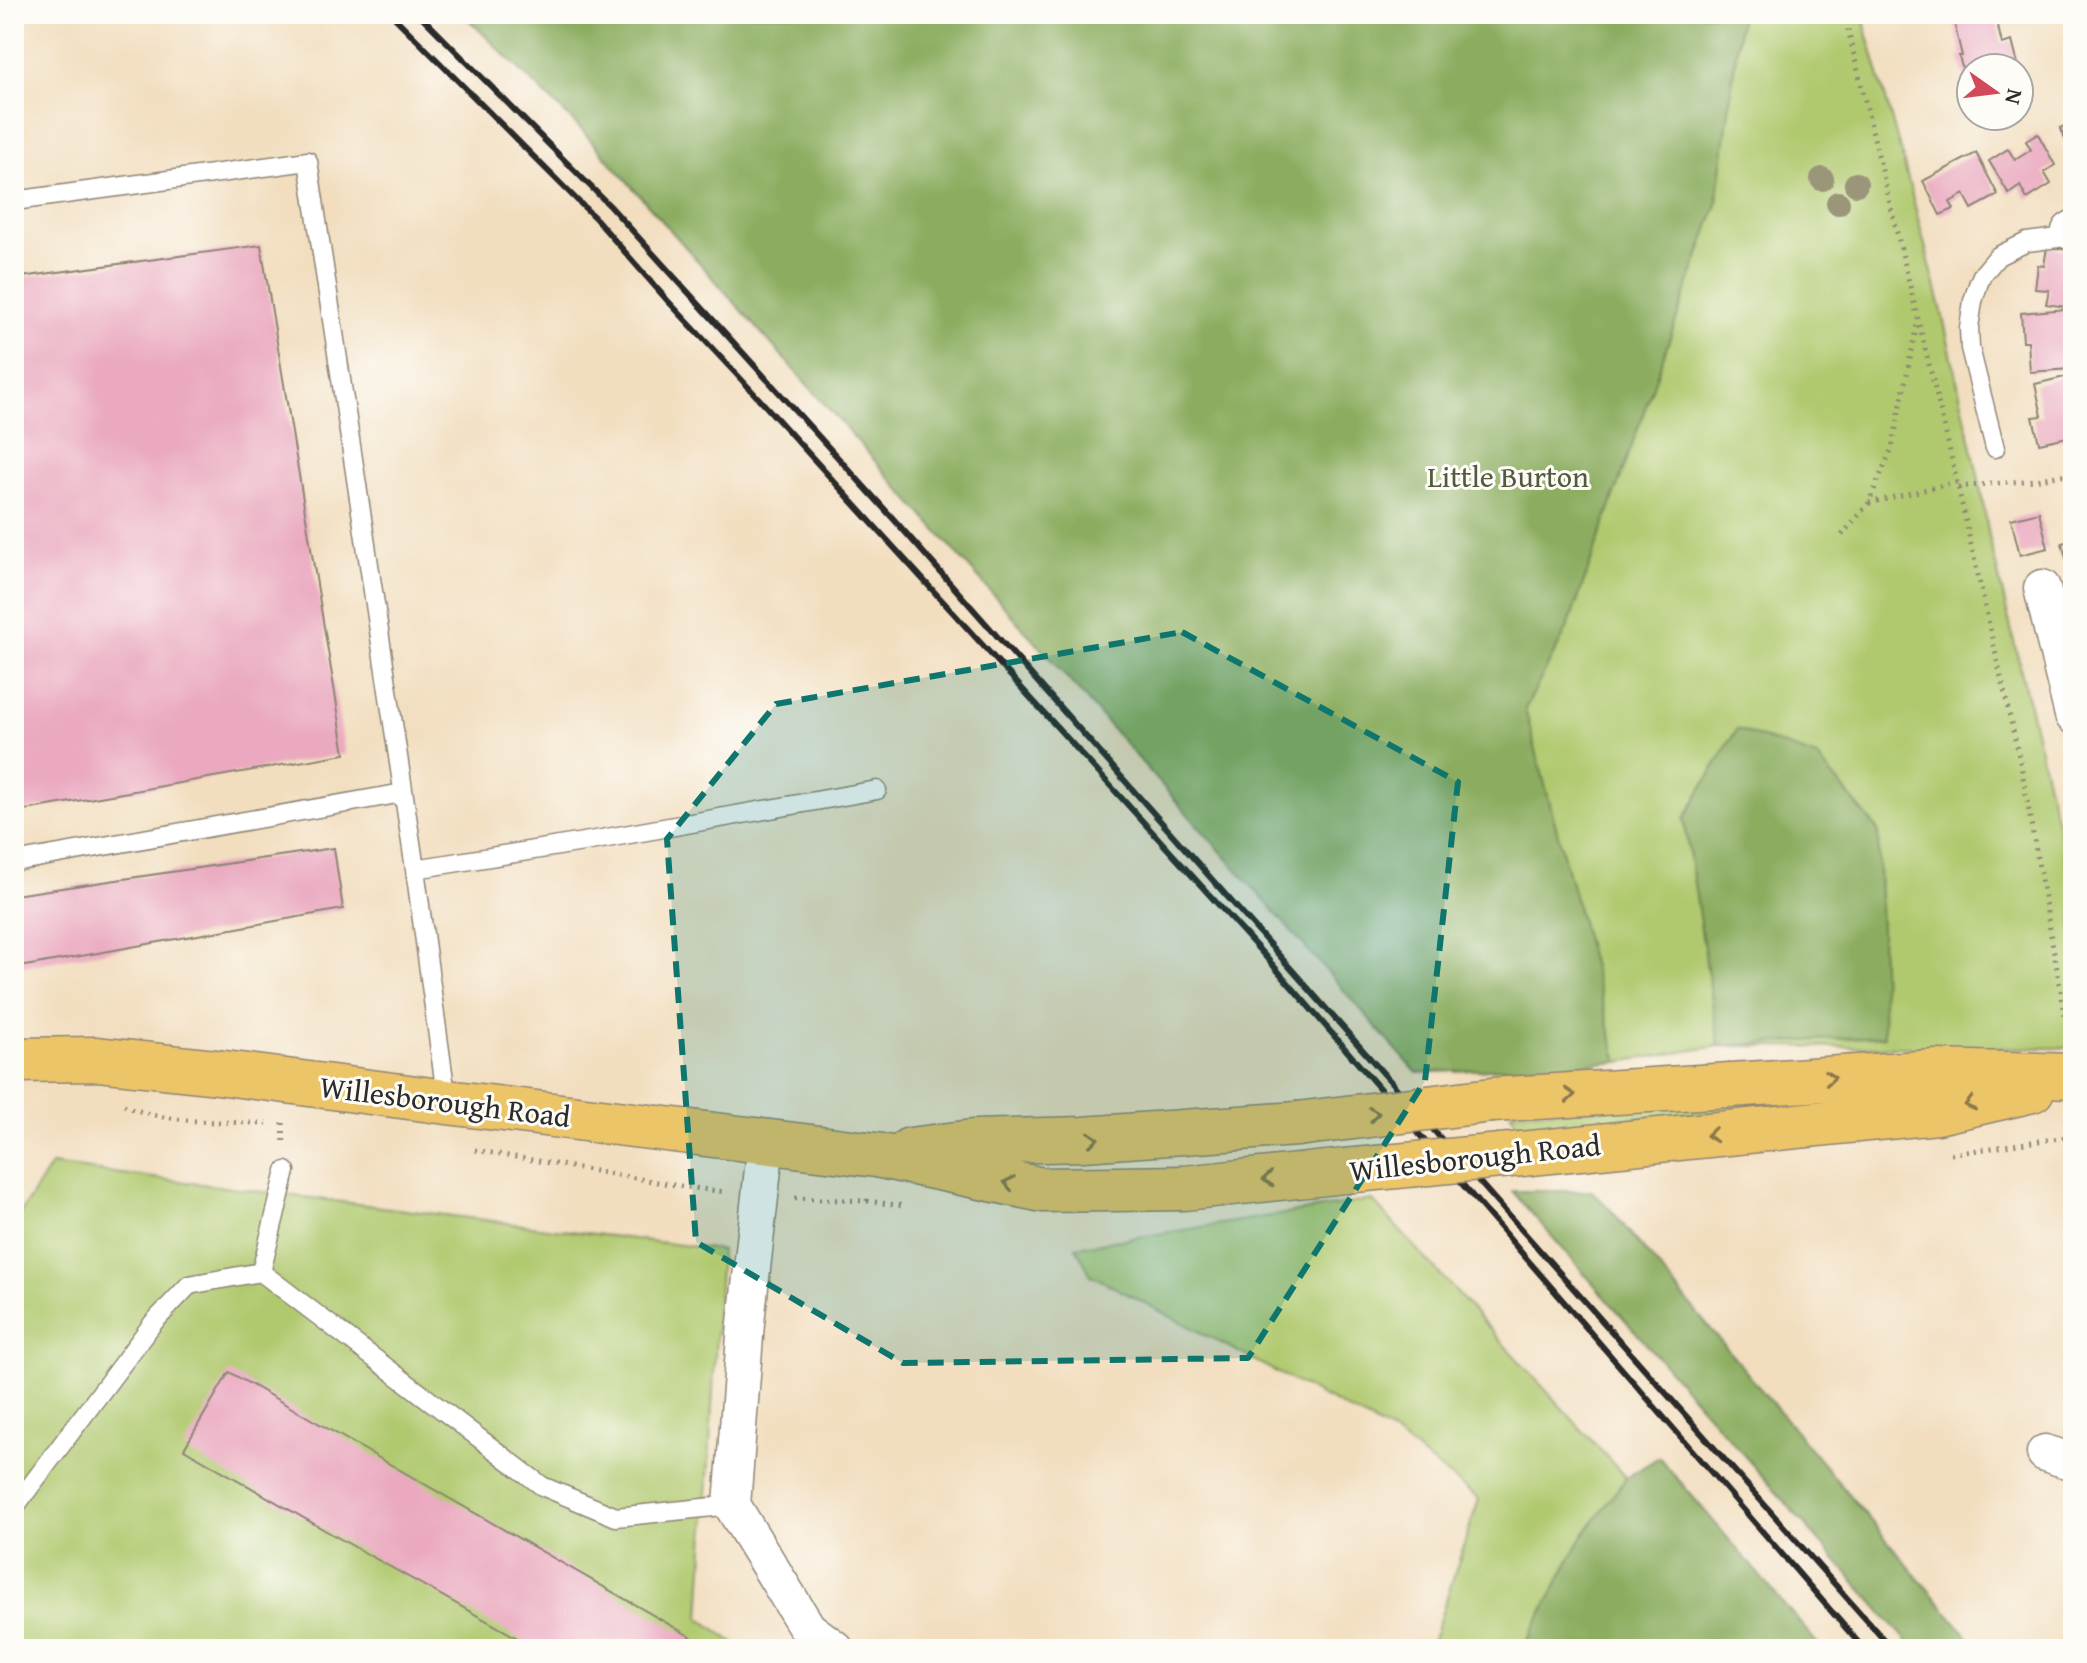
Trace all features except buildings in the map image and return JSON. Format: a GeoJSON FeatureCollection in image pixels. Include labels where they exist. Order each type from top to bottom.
{"type":"FeatureCollection","features":[{"type":"Feature","properties":{"kind":"main road","name":"Willesborough Road"},"geometry":{"type":"LineString","coordinates":[[14,1061],[97,1059],[217,1072],[876,1155],[1043,1190],[1184,1188],[1937,1112],[2072,1066]]}},
{"type":"Feature","properties":{"kind":"main road","name":"Willesborough Road"},"geometry":{"type":"LineString","coordinates":[[876,1155],[973,1142],[1083,1139],[1297,1124],[1492,1100],[2072,1066]]}},
{"type":"Feature","properties":{"kind":"street"},"geometry":{"type":"LineString","coordinates":[[2042,588],[2064,640],[2073,715]]}},
{"type":"Feature","properties":{"kind":"street"},"geometry":{"type":"LineString","coordinates":[[766,1142],[746,1323],[732,1505],[808,1629],[835,1649]]}},
{"type":"Feature","properties":{"kind":"lane"},"geometry":{"type":"LineString","coordinates":[[14,201],[308,161],[447,1102]]}},
{"type":"Feature","properties":{"kind":"lane"},"geometry":{"type":"LineString","coordinates":[[1995,448],[1970,348],[1969,328],[1978,285],[1998,256],[2027,242],[2058,238],[2072,230]]}},
{"type":"Feature","properties":{"kind":"lane"},"geometry":{"type":"LineString","coordinates":[[415,869],[877,790]]}},
{"type":"Feature","properties":{"kind":"lane"},"geometry":{"type":"LineString","coordinates":[[14,862],[403,793]]}},
{"type":"Feature","properties":{"kind":"lane"},"geometry":{"type":"LineString","coordinates":[[261,1272],[286,1171]]}},
{"type":"Feature","properties":{"kind":"lane"},"geometry":{"type":"LineString","coordinates":[[14,1508],[153,1323],[189,1285],[261,1272],[542,1486],[616,1517],[732,1505]]}},
{"type":"Feature","properties":{"kind":"path"},"geometry":{"type":"LineString","coordinates":[[1844,14],[2021,766],[2072,1066]]}},
{"type":"Feature","properties":{"kind":"path"},"geometry":{"type":"LineString","coordinates":[[1842,535],[1868,504],[1892,448],[1918,319]]}},
{"type":"Feature","properties":{"kind":"path"},"geometry":{"type":"LineString","coordinates":[[1868,504],[1957,485],[2034,480],[2073,473]]}},
{"type":"Feature","properties":{"kind":"path"},"geometry":{"type":"LineString","coordinates":[[115,1101],[140,1113],[204,1121],[267,1123]]}},
{"type":"Feature","properties":{"kind":"path"},"geometry":{"type":"LineString","coordinates":[[283,1123],[296,1123]]}},
{"type":"Feature","properties":{"kind":"path"},"geometry":{"type":"LineString","coordinates":[[461,1148],[686,1187],[759,1196],[867,1201],[876,1155]]}},
{"type":"Feature","properties":{"kind":"highlighted area"},"geometry":{"type":"Polygon","coordinates":[[[1182,632],[1458,782],[1425,1081],[1248,1358],[903,1363],[696,1242],[667,839],[776,704],[1182,632]]]}},
{"type":"Feature","properties":{"kind":"green space","name":"Little Burton"},"geometry":{"type":"Polygon","coordinates":[[[463,14],[1862,14],[1941,308],[1989,536],[2073,890],[2073,1048],[1719,1046],[1618,1062],[1417,1073],[581,129],[463,14]]]}},
{"type":"Feature","properties":{"kind":"green space","name":"Little Burton"},"geometry":{"type":"Polygon","coordinates":[[[463,14],[1741,14],[1717,204],[1568,627],[1525,709],[1618,1062],[1417,1073],[581,129],[463,14]]]}},
{"type":"Feature","properties":{"kind":"green space"},"geometry":{"type":"Polygon","coordinates":[[[1737,729],[1817,757],[1878,830],[1884,1036],[1719,1046],[1684,819],[1737,729]]]}},
{"type":"Feature","properties":{"kind":"green space"},"geometry":{"type":"Polygon","coordinates":[[[1807,1102],[1521,1130],[1510,1112],[1807,1102]]]}},
{"type":"Feature","properties":{"kind":"green space"},"geometry":{"type":"Polygon","coordinates":[[[51,1165],[721,1250],[700,1618],[742,1649],[14,1649],[14,1223],[51,1165]]]}},
{"type":"Feature","properties":{"kind":"green space"},"geometry":{"type":"Polygon","coordinates":[[[1512,1191],[1592,1191],[1978,1649],[1914,1649],[1512,1191]]]}},
{"type":"Feature","properties":{"kind":"green space"},"geometry":{"type":"Polygon","coordinates":[[[1372,1200],[1626,1478],[1581,1539],[1523,1649],[1430,1649],[1479,1499],[1393,1433],[1091,1275],[1076,1247],[1372,1200]]]}},
{"type":"Feature","properties":{"kind":"green space"},"geometry":{"type":"Polygon","coordinates":[[[1659,1457],[1822,1649],[1523,1649],[1581,1539],[1626,1478],[1659,1457]]]}},
{"type":"Feature","properties":{"kind":"railway"},"geometry":{"type":"LineString","coordinates":[[391,14],[596,219],[1265,956],[1864,1649]]}},
{"type":"Feature","properties":{"kind":"railway"},"geometry":{"type":"LineString","coordinates":[[419,14],[610,206],[898,524],[1892,1649]]}}]}
